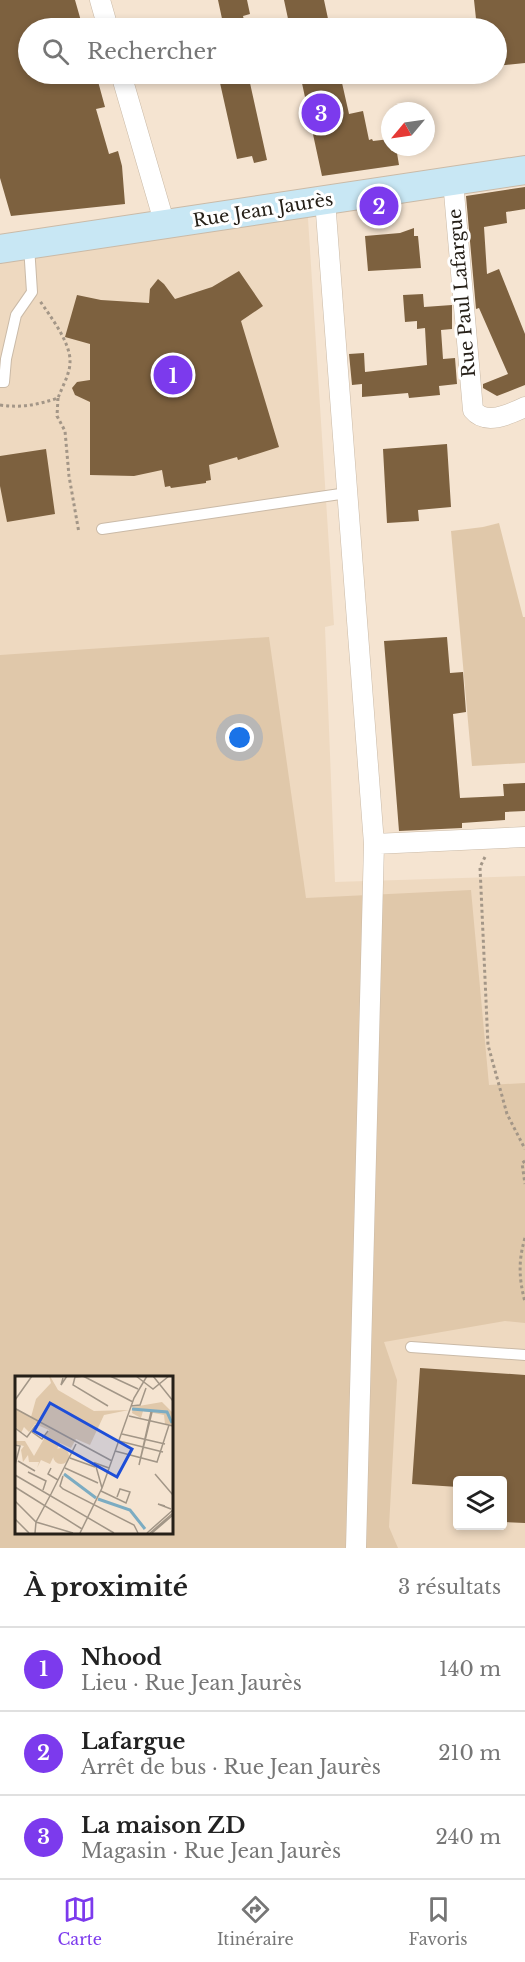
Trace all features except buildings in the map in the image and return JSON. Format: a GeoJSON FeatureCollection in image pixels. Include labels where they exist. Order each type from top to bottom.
{"type":"FeatureCollection","features":[{"type":"Feature","properties":{"kind":"main road","name":"Rue Jean Jaurès"},"geometry":{"type":"LineString","coordinates":[[0,249],[525,170]]}},
{"type":"Feature","properties":{"kind":"street"},"geometry":{"type":"LineString","coordinates":[[100,0],[105,18]]}},
{"type":"Feature","properties":{"kind":"street"},"geometry":{"type":"LineString","coordinates":[[124,84],[165,225]]}},
{"type":"Feature","properties":{"kind":"street","name":"Rue Paul Lafargue"},"geometry":{"type":"LineString","coordinates":[[453,181],[471,404],[476,414],[487,418],[505,415],[525,407]]}},
{"type":"Feature","properties":{"kind":"street"},"geometry":{"type":"LineString","coordinates":[[325,200],[374,844],[356,1548]]}},
{"type":"Feature","properties":{"kind":"street"},"geometry":{"type":"LineString","coordinates":[[374,844],[525,837]]}},
{"type":"Feature","properties":{"kind":"lane"},"geometry":{"type":"LineString","coordinates":[[0,382],[4,382],[6,359],[16,315],[32,292],[28,246]]}},
{"type":"Feature","properties":{"kind":"lane"},"geometry":{"type":"LineString","coordinates":[[102,529],[347,493]]}},
{"type":"Feature","properties":{"kind":"lane"},"geometry":{"type":"LineString","coordinates":[[411,1347],[525,1355]]}},
{"type":"Feature","properties":{"kind":"path"},"geometry":{"type":"LineString","coordinates":[[32,292],[62,334],[71,360],[58,398],[57,416],[65,431],[69,476],[79,533]]}},
{"type":"Feature","properties":{"kind":"path"},"geometry":{"type":"LineString","coordinates":[[0,405],[18,408],[58,398]]}},
{"type":"Feature","properties":{"kind":"path"},"geometry":{"type":"LineString","coordinates":[[497,838],[480,867],[488,1046],[507,1114],[525,1149]]}},
{"type":"Feature","properties":{"kind":"path"},"geometry":{"type":"LineString","coordinates":[[525,1161],[522,1163],[525,1184]]}},
{"type":"Feature","properties":{"kind":"path"},"geometry":{"type":"LineString","coordinates":[[525,1238],[519,1280],[525,1302]]}},
{"type":"Feature","properties":{"kind":"shaded area"},"geometry":{"type":"Polygon","coordinates":[[[307,203],[334,625],[325,627],[335,882],[525,876],[525,1548],[0,1548],[0,255],[307,203]]]}},
{"type":"Feature","properties":{"kind":"shaded area"},"geometry":{"type":"Polygon","coordinates":[[[499,523],[523,617],[525,617],[525,763],[472,766],[451,531],[499,523]]]}},
{"type":"Feature","properties":{"kind":"shaded area"},"geometry":{"type":"Polygon","coordinates":[[[269,637],[306,898],[471,890],[489,1085],[525,1083],[525,1323],[505,1321],[384,1342],[397,1380],[389,1527],[398,1548],[0,1548],[0,655],[269,637]]]}},
{"type":"Feature","properties":{"kind":"place","name":"La maison ZD"},"geometry":{"type":"Point","coordinates":[321,113]}},
{"type":"Feature","properties":{"kind":"place","name":"Lafargue"},"geometry":{"type":"Point","coordinates":[379,206]}},
{"type":"Feature","properties":{"kind":"place","name":"Nhood"},"geometry":{"type":"Point","coordinates":[173,375]}}]}
